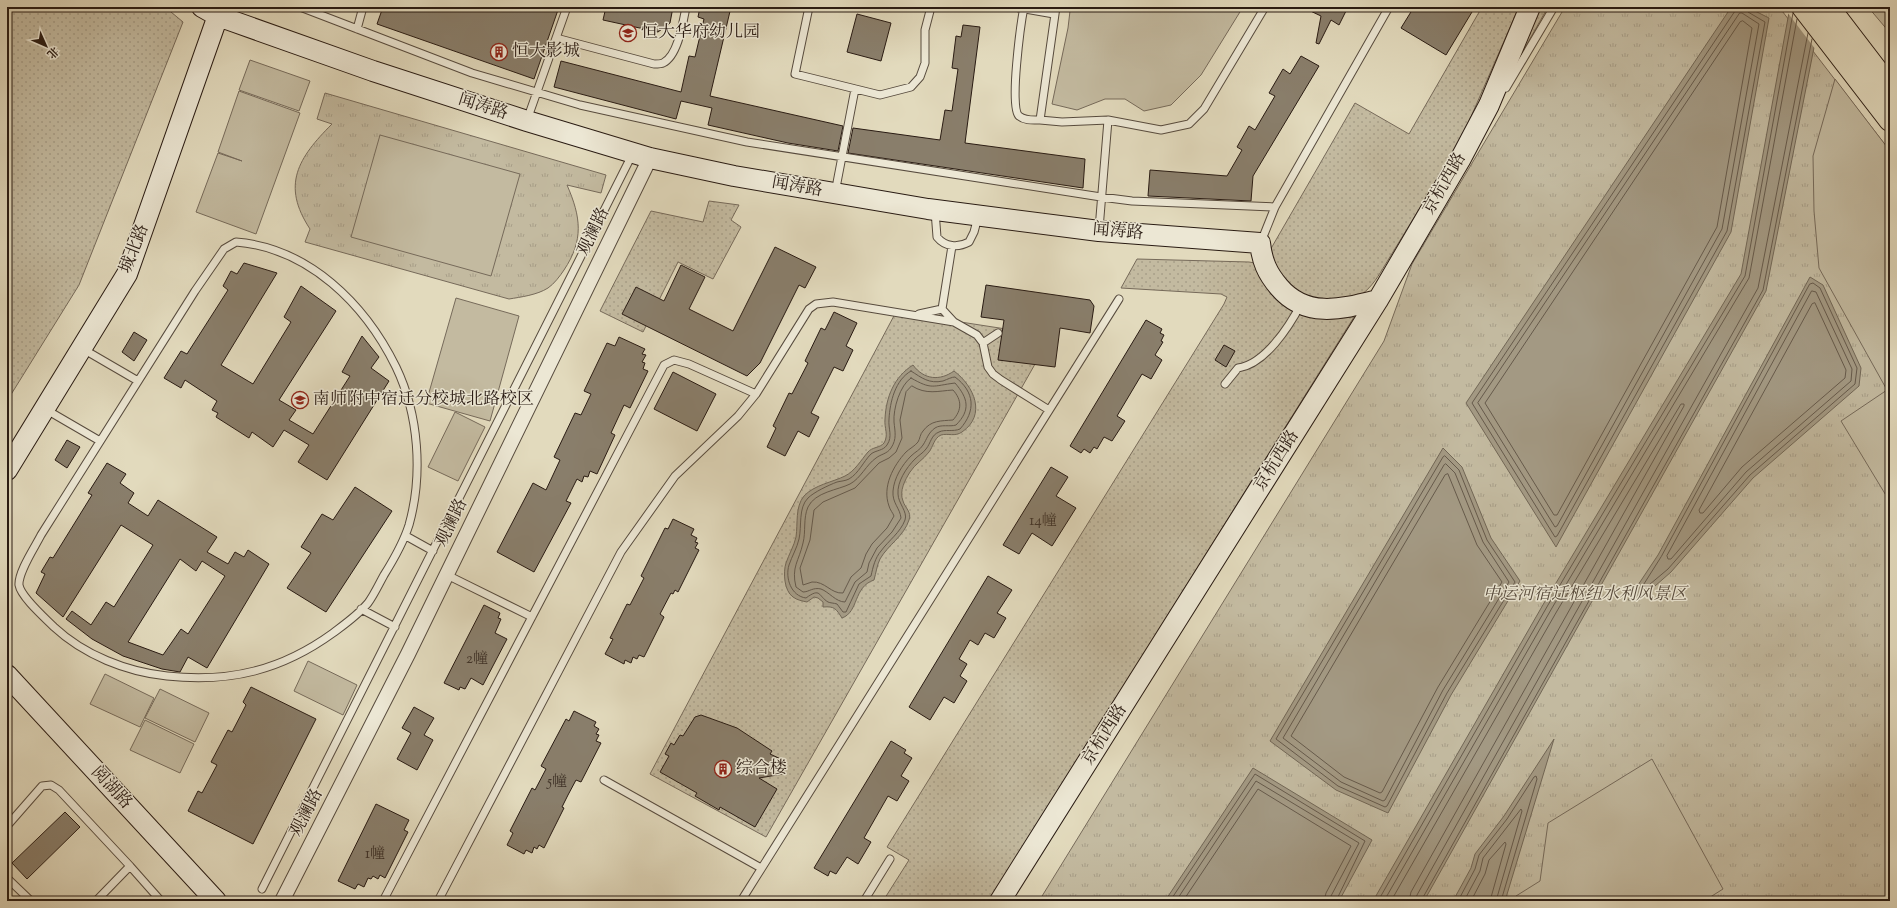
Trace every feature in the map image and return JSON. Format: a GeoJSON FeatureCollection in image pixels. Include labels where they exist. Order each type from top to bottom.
{"type":"FeatureCollection","features":[{"type":"Feature","properties":{"kind":"main road"},"geometry":{"type":"LineString","coordinates":[[1804,7],[1890,120]]}},
{"type":"Feature","properties":{"kind":"main road"},"geometry":{"type":"LineString","coordinates":[[1828,7],[1890,88]]}},
{"type":"Feature","properties":{"kind":"street","name":"京杭西路"},"geometry":{"type":"LineString","coordinates":[[1000,901],[1378,300],[1460,160],[1488,105],[1530,7]]}},
{"type":"Feature","properties":{"kind":"street","name":"闻涛路"},"geometry":{"type":"LineString","coordinates":[[214,10],[373,71],[527,121],[642,156],[734,176],[934,210],[1099,231],[1260,243]]}},
{"type":"Feature","properties":{"kind":"street","name":"城北路"},"geometry":{"type":"LineString","coordinates":[[7,470],[127,274],[214,10]]}},
{"type":"Feature","properties":{"kind":"street","name":"观澜路"},"geometry":{"type":"LineString","coordinates":[[282,901],[447,575],[642,156]]}},
{"type":"Feature","properties":{"kind":"street"},"geometry":{"type":"LineString","coordinates":[[1260,243],[1265,267],[1273,280],[1293,301],[1320,309],[1342,309],[1378,300]]}},
{"type":"Feature","properties":{"kind":"street","name":"阅湖路"},"geometry":{"type":"LineString","coordinates":[[7,675],[216,901]]}},
{"type":"Feature","properties":{"kind":"lane"},"geometry":{"type":"LineString","coordinates":[[300,7],[472,73],[580,105],[747,142],[1132,201],[1275,207]]}},
{"type":"Feature","properties":{"kind":"lane"},"geometry":{"type":"LineString","coordinates":[[357,29],[363,7]]}},
{"type":"Feature","properties":{"kind":"lane"},"geometry":{"type":"LineString","coordinates":[[527,121],[566,7]]}},
{"type":"Feature","properties":{"kind":"lane"},"geometry":{"type":"LineString","coordinates":[[556,38],[654,64],[663,63],[670,57],[676,46],[686,7]]}},
{"type":"Feature","properties":{"kind":"lane"},"geometry":{"type":"LineString","coordinates":[[809,7],[795,74],[880,95],[911,87],[920,77],[925,62],[925,30],[932,7]]}},
{"type":"Feature","properties":{"kind":"lane"},"geometry":{"type":"LineString","coordinates":[[1014,7],[1055,10],[1040,120]]}},
{"type":"Feature","properties":{"kind":"lane"},"geometry":{"type":"LineString","coordinates":[[1024,8],[1014,94],[1018,116],[1026,119],[1062,122],[1108,120],[1161,130],[1189,124],[1204,109],[1265,7]]}},
{"type":"Feature","properties":{"kind":"lane"},"geometry":{"type":"LineString","coordinates":[[1260,243],[1275,207],[1389,7]]}},
{"type":"Feature","properties":{"kind":"lane"},"geometry":{"type":"LineString","coordinates":[[1460,160],[1499,99],[1554,7]]}},
{"type":"Feature","properties":{"kind":"lane"},"geometry":{"type":"LineString","coordinates":[[835,194],[855,89]]}},
{"type":"Feature","properties":{"kind":"lane"},"geometry":{"type":"LineString","coordinates":[[1099,231],[1108,120]]}},
{"type":"Feature","properties":{"kind":"lane"},"geometry":{"type":"LineString","coordinates":[[262,889],[433,551],[642,156]]}},
{"type":"Feature","properties":{"kind":"lane"},"geometry":{"type":"LineString","coordinates":[[934,210],[937,237],[952,246],[963,245],[971,239],[978,215]]}},
{"type":"Feature","properties":{"kind":"lane"},"geometry":{"type":"LineString","coordinates":[[236,242],[249,243],[278,251],[314,269],[349,299],[369,323],[389,353],[402,380],[416,443],[418,482],[406,536],[403,545],[368,603],[348,622],[316,646],[278,665],[229,676],[194,679],[152,675],[119,666],[96,655],[62,634],[36,609],[19,588],[19,577],[41,535],[138,381],[224,249],[236,242]]}},
{"type":"Feature","properties":{"kind":"lane"},"geometry":{"type":"LineString","coordinates":[[942,309],[952,246]]}},
{"type":"Feature","properties":{"kind":"lane"},"geometry":{"type":"LineString","coordinates":[[741,901],[1119,299]]}},
{"type":"Feature","properties":{"kind":"lane"},"geometry":{"type":"LineString","coordinates":[[438,901],[621,552],[675,476],[733,421],[756,394],[805,314],[816,304],[833,302],[954,322]]}},
{"type":"Feature","properties":{"kind":"lane"},"geometry":{"type":"LineString","coordinates":[[1225,384],[1238,368],[1246,367],[1262,358],[1294,318],[1301,304]]}},
{"type":"Feature","properties":{"kind":"lane"},"geometry":{"type":"LineString","coordinates":[[916,315],[942,309]]}},
{"type":"Feature","properties":{"kind":"lane"},"geometry":{"type":"LineString","coordinates":[[942,309],[954,322],[977,335],[983,343],[988,367],[993,374],[1049,410]]}},
{"type":"Feature","properties":{"kind":"lane"},"geometry":{"type":"LineString","coordinates":[[983,343],[998,333]]}},
{"type":"Feature","properties":{"kind":"lane"},"geometry":{"type":"LineString","coordinates":[[82,348],[138,381]]}},
{"type":"Feature","properties":{"kind":"lane"},"geometry":{"type":"LineString","coordinates":[[384,901],[664,365],[674,360],[689,364],[756,394]]}},
{"type":"Feature","properties":{"kind":"lane"},"geometry":{"type":"LineString","coordinates":[[45,409],[100,441]]}},
{"type":"Feature","properties":{"kind":"lane"},"geometry":{"type":"LineString","coordinates":[[406,536],[433,551]]}},
{"type":"Feature","properties":{"kind":"lane"},"geometry":{"type":"LineString","coordinates":[[447,575],[532,617]]}},
{"type":"Feature","properties":{"kind":"lane"},"geometry":{"type":"LineString","coordinates":[[361,609],[395,626]]}},
{"type":"Feature","properties":{"kind":"lane"},"geometry":{"type":"LineString","coordinates":[[604,780],[761,868]]}},
{"type":"Feature","properties":{"kind":"lane"},"geometry":{"type":"LineString","coordinates":[[7,826],[42,786],[51,784],[59,790],[162,901]]}},
{"type":"Feature","properties":{"kind":"lane"},"geometry":{"type":"LineString","coordinates":[[864,901],[890,859]]}},
{"type":"Feature","properties":{"kind":"lane"},"geometry":{"type":"LineString","coordinates":[[96,901],[130,866]]}},
{"type":"Feature","properties":{"kind":"lane"},"geometry":{"type":"LineString","coordinates":[[7,878],[31,901]]}},
{"type":"Feature","properties":{"kind":"green space"},"geometry":{"type":"Polygon","coordinates":[[[7,7],[165,7],[183,22],[79,285],[7,401],[7,7]]]}},
{"type":"Feature","properties":{"kind":"green space"},"geometry":{"type":"Polygon","coordinates":[[[1054,7],[1243,7],[1201,75],[1171,105],[1144,111],[1125,99],[1105,99],[1077,110],[1052,104],[1068,28],[1070,11],[1054,7]]]}},
{"type":"Feature","properties":{"kind":"green space"},"geometry":{"type":"Polygon","coordinates":[[[1482,7],[1519,7],[1459,144],[1380,273],[1366,291],[1352,298],[1342,300],[1323,300],[1304,295],[1287,282],[1275,265],[1269,252],[1355,103],[1409,134],[1482,7]]]}},
{"type":"Feature","properties":{"kind":"green space"},"geometry":{"type":"Polygon","coordinates":[[[1535,7],[1548,7],[1506,81],[1535,7]]]}},
{"type":"Feature","properties":{"kind":"green space","name":"中运河宿迁枢纽水利风景区"},"geometry":{"type":"Polygon","coordinates":[[[1565,7],[1779,7],[1890,151],[1890,901],[1039,901],[1384,341],[1412,264],[1565,7]]]}},
{"type":"Feature","properties":{"kind":"green space"},"geometry":{"type":"Polygon","coordinates":[[[1868,7],[1885,7],[1890,10],[1890,33],[1868,7]]]}},
{"type":"Feature","properties":{"kind":"green space"},"geometry":{"type":"Polygon","coordinates":[[[250,60],[310,81],[299,111],[239,90],[250,60]]]}},
{"type":"Feature","properties":{"kind":"green space"},"geometry":{"type":"Polygon","coordinates":[[[1835,79],[1890,151],[1890,502],[1841,421],[1887,390],[1819,268],[1814,211],[1813,156],[1835,79]]]}},
{"type":"Feature","properties":{"kind":"green space"},"geometry":{"type":"Polygon","coordinates":[[[239,91],[300,113],[256,234],[196,212],[218,153],[242,161],[218,152],[239,91]]]}},
{"type":"Feature","properties":{"kind":"green space"},"geometry":{"type":"Polygon","coordinates":[[[325,93],[606,175],[601,193],[567,185],[572,197],[577,218],[577,238],[575,249],[570,259],[555,282],[539,292],[509,299],[305,242],[310,229],[301,213],[296,199],[295,185],[297,173],[302,161],[320,136],[332,124],[317,119],[325,93]]]}},
{"type":"Feature","properties":{"kind":"green space"},"geometry":{"type":"Polygon","coordinates":[[[380,135],[520,174],[491,276],[351,237],[380,135]]]}},
{"type":"Feature","properties":{"kind":"green space"},"geometry":{"type":"Polygon","coordinates":[[[709,201],[739,205],[731,220],[741,227],[713,279],[678,262],[643,332],[600,311],[651,211],[703,222],[709,201]]]}},
{"type":"Feature","properties":{"kind":"green space"},"geometry":{"type":"Polygon","coordinates":[[[1137,259],[1255,263],[1318,318],[1354,317],[989,901],[883,901],[909,860],[887,847],[1227,297],[1221,294],[1121,288],[1137,259]]]}},
{"type":"Feature","properties":{"kind":"green space"},"geometry":{"type":"Polygon","coordinates":[[[456,298],[519,316],[490,421],[426,403],[456,298]]]}},
{"type":"Feature","properties":{"kind":"green space"},"geometry":{"type":"Polygon","coordinates":[[[896,312],[1051,336],[766,837],[650,774],[896,312]]]}},
{"type":"Feature","properties":{"kind":"green space"},"geometry":{"type":"Polygon","coordinates":[[[455,412],[485,427],[458,481],[428,467],[455,412]]]}},
{"type":"Feature","properties":{"kind":"green space"},"geometry":{"type":"Polygon","coordinates":[[[308,661],[357,685],[343,715],[294,691],[308,661]]]}},
{"type":"Feature","properties":{"kind":"green space"},"geometry":{"type":"Polygon","coordinates":[[[105,674],[154,698],[140,727],[90,704],[105,674]]]}},
{"type":"Feature","properties":{"kind":"green space"},"geometry":{"type":"Polygon","coordinates":[[[160,689],[209,713],[195,742],[145,718],[160,689]]]}},
{"type":"Feature","properties":{"kind":"green space"},"geometry":{"type":"Polygon","coordinates":[[[145,720],[194,744],[180,773],[130,750],[145,720]]]}},
{"type":"Feature","properties":{"kind":"green space"},"geometry":{"type":"Polygon","coordinates":[[[1652,759],[1723,889],[1704,901],[1515,901],[1516,896],[1540,881],[1548,823],[1652,759]]]}},
{"type":"Feature","properties":{"kind":"water"},"geometry":{"type":"Polygon","coordinates":[[[1747,7],[1769,18],[1731,232],[1556,547],[1466,403],[1730,9],[1747,7]]]}},
{"type":"Feature","properties":{"kind":"water"},"geometry":{"type":"Polygon","coordinates":[[[1790,7],[1822,7],[1766,291],[1424,901],[1373,901],[1544,603],[1741,274],[1790,7]]]}},
{"type":"Feature","properties":{"kind":"water"},"geometry":{"type":"Polygon","coordinates":[[[1810,277],[1823,285],[1861,368],[1859,386],[1753,478],[1671,572],[1639,600],[1628,600],[1658,555],[1810,277]]]}},
{"type":"Feature","properties":{"kind":"water"},"geometry":{"type":"Polygon","coordinates":[[[913,365],[922,374],[932,377],[943,376],[954,371],[967,384],[972,392],[976,409],[974,417],[970,425],[962,432],[954,435],[939,436],[935,440],[929,452],[910,472],[902,490],[903,501],[910,515],[907,526],[883,554],[877,566],[874,580],[867,583],[859,594],[851,611],[842,618],[835,609],[823,607],[823,602],[818,598],[814,597],[807,602],[796,599],[790,594],[786,586],[785,567],[796,537],[799,505],[801,500],[808,492],[818,486],[849,474],[870,450],[884,443],[886,437],[885,422],[889,395],[901,375],[913,365]]]}},
{"type":"Feature","properties":{"kind":"water"},"geometry":{"type":"Polygon","coordinates":[[[1443,448],[1462,467],[1491,538],[1520,581],[1451,695],[1388,813],[1336,790],[1270,741],[1443,448]]]}},
{"type":"Feature","properties":{"kind":"water"},"geometry":{"type":"Polygon","coordinates":[[[1554,739],[1505,901],[1453,901],[1471,868],[1475,854],[1504,816],[1554,739]]]}},
{"type":"Feature","properties":{"kind":"water"},"geometry":{"type":"Polygon","coordinates":[[[1253,768],[1372,840],[1339,901],[1165,901],[1253,768]]]}},
{"type":"Feature","properties":{"kind":"pier"},"geometry":{"type":"Polygon","coordinates":[[[1788,7],[1824,7],[1816,50],[1787,12],[1788,7]]]}},
{"type":"Feature","properties":{"kind":"building","name":"恒大影城"},"geometry":{"type":"Polygon","coordinates":[[[383,7],[559,7],[534,79],[377,24],[383,7]]]}},
{"type":"Feature","properties":{"kind":"building"},"geometry":{"type":"Polygon","coordinates":[[[606,7],[673,7],[670,23],[658,32],[603,20],[606,7]]]}},
{"type":"Feature","properties":{"kind":"building"},"geometry":{"type":"Polygon","coordinates":[[[700,7],[731,7],[710,96],[843,126],[838,151],[788,143],[708,125],[712,108],[681,101],[676,119],[554,87],[561,61],[681,92],[689,56],[695,57],[704,19],[698,17],[700,7]]]}},
{"type":"Feature","properties":{"kind":"building"},"geometry":{"type":"Polygon","coordinates":[[[1302,7],[1348,7],[1339,25],[1331,20],[1319,44],[1316,43],[1321,16],[1302,7]]]}},
{"type":"Feature","properties":{"kind":"building"},"geometry":{"type":"Polygon","coordinates":[[[1414,7],[1475,7],[1446,55],[1401,28],[1414,7]]]}},
{"type":"Feature","properties":{"kind":"building"},"geometry":{"type":"Polygon","coordinates":[[[857,14],[891,23],[881,61],[847,52],[857,14]]]}},
{"type":"Feature","properties":{"kind":"building"},"geometry":{"type":"Polygon","coordinates":[[[963,25],[980,27],[965,143],[1085,159],[1083,188],[848,153],[853,128],[940,140],[945,110],[952,111],[958,69],[952,68],[956,36],[961,37],[963,25]]]}},
{"type":"Feature","properties":{"kind":"building"},"geometry":{"type":"Polygon","coordinates":[[[1301,56],[1319,66],[1253,176],[1251,201],[1148,196],[1150,170],[1227,176],[1242,150],[1237,147],[1249,126],[1255,130],[1275,96],[1269,93],[1283,69],[1290,74],[1301,56]]]}},
{"type":"Feature","properties":{"kind":"building"},"geometry":{"type":"Polygon","coordinates":[[[775,247],[816,267],[805,288],[799,285],[760,363],[747,376],[622,314],[636,287],[664,301],[681,265],[705,277],[689,309],[733,331],[775,247]]]}},
{"type":"Feature","properties":{"kind":"building"},"geometry":{"type":"Polygon","coordinates":[[[244,263],[277,273],[221,365],[253,384],[291,322],[284,317],[301,286],[336,311],[279,400],[296,410],[289,420],[313,434],[350,376],[342,372],[362,336],[379,357],[371,368],[389,381],[327,480],[298,462],[309,445],[284,430],[273,447],[252,432],[249,438],[216,417],[218,413],[212,410],[217,401],[185,380],[181,388],[164,378],[181,351],[187,354],[228,290],[223,286],[231,271],[237,274],[244,263]]]}},
{"type":"Feature","properties":{"kind":"building"},"geometry":{"type":"Polygon","coordinates":[[[986,285],[1090,300],[1094,306],[1090,333],[1060,328],[1055,367],[998,360],[1004,320],[981,317],[986,285]]]}},
{"type":"Feature","properties":{"kind":"building"},"geometry":{"type":"Polygon","coordinates":[[[834,312],[857,323],[846,346],[853,350],[843,371],[834,367],[811,413],[819,417],[809,437],[798,431],[785,456],[767,447],[776,428],[773,426],[789,393],[792,394],[808,363],[805,361],[821,328],[825,330],[834,312]]]}},
{"type":"Feature","properties":{"kind":"building"},"geometry":{"type":"Polygon","coordinates":[[[1146,320],[1162,329],[1160,333],[1164,335],[1161,341],[1163,342],[1155,355],[1162,360],[1151,379],[1142,374],[1117,416],[1125,421],[1112,441],[1104,437],[1097,449],[1094,447],[1090,453],[1084,449],[1081,453],[1070,446],[1146,320]]]}},
{"type":"Feature","properties":{"kind":"building"},"geometry":{"type":"Polygon","coordinates":[[[134,332],[147,340],[134,361],[122,352],[134,332]]]}},
{"type":"Feature","properties":{"kind":"building"},"geometry":{"type":"Polygon","coordinates":[[[619,337],[645,349],[642,354],[646,355],[642,362],[645,363],[643,369],[648,371],[630,408],[624,405],[611,433],[615,435],[597,474],[590,471],[588,477],[584,476],[582,482],[577,479],[566,501],[571,503],[534,572],[497,552],[533,483],[546,490],[560,460],[554,457],[575,413],[581,415],[591,394],[584,391],[607,343],[615,346],[619,337]]]}},
{"type":"Feature","properties":{"kind":"building"},"geometry":{"type":"Polygon","coordinates":[[[1224,345],[1235,351],[1226,367],[1215,360],[1224,345]]]}},
{"type":"Feature","properties":{"kind":"building"},"geometry":{"type":"Polygon","coordinates":[[[673,372],[716,394],[697,431],[654,409],[673,372]]]}},
{"type":"Feature","properties":{"kind":"building"},"geometry":{"type":"Polygon","coordinates":[[[67,440],[80,447],[67,468],[55,460],[67,440]]]}},
{"type":"Feature","properties":{"kind":"building"},"geometry":{"type":"Polygon","coordinates":[[[107,463],[126,474],[120,483],[134,493],[128,503],[148,516],[158,500],[217,537],[207,552],[228,564],[235,552],[244,557],[248,550],[269,564],[207,668],[188,657],[180,672],[162,669],[123,656],[92,639],[66,619],[72,611],[91,625],[106,602],[114,607],[153,545],[121,525],[63,617],[36,593],[45,574],[41,572],[50,557],[53,558],[92,495],[88,493],[107,463]],[[180,559],[128,642],[163,655],[181,629],[188,634],[225,576],[202,561],[196,571],[180,559]]]}},
{"type":"Feature","properties":{"kind":"building"},"geometry":{"type":"Polygon","coordinates":[[[1051,467],[1068,477],[1056,496],[1076,508],[1052,546],[1032,533],[1019,554],[1003,545],[1051,467]]]}},
{"type":"Feature","properties":{"kind":"building"},"geometry":{"type":"Polygon","coordinates":[[[355,487],[392,511],[326,612],[287,588],[311,553],[301,547],[322,514],[333,520],[355,487]]]}},
{"type":"Feature","properties":{"kind":"building"},"geometry":{"type":"Polygon","coordinates":[[[673,519],[694,529],[691,535],[697,538],[695,542],[698,543],[695,548],[699,550],[678,592],[675,590],[673,594],[671,593],[660,614],[664,617],[644,657],[639,655],[637,659],[633,657],[631,663],[625,660],[624,664],[605,654],[613,639],[610,638],[627,604],[630,605],[644,578],[641,576],[665,528],[668,529],[673,519]]]}},
{"type":"Feature","properties":{"kind":"building"},"geometry":{"type":"Polygon","coordinates":[[[988,576],[1012,590],[997,613],[1006,618],[994,638],[985,633],[978,645],[970,640],[959,659],[967,664],[960,676],[967,681],[954,703],[944,697],[930,720],[909,707],[988,576]]]}},
{"type":"Feature","properties":{"kind":"building"},"geometry":{"type":"Polygon","coordinates":[[[484,605],[500,613],[498,618],[501,619],[495,633],[507,639],[483,685],[471,678],[465,689],[460,687],[459,690],[444,683],[484,605]]]}},
{"type":"Feature","properties":{"kind":"building"},"geometry":{"type":"Polygon","coordinates":[[[251,687],[316,719],[253,844],[188,811],[198,791],[202,793],[217,765],[211,762],[228,730],[232,732],[246,705],[243,702],[251,687]]]}},
{"type":"Feature","properties":{"kind":"building"},"geometry":{"type":"Polygon","coordinates":[[[414,707],[434,718],[424,735],[433,740],[417,770],[397,759],[411,733],[402,728],[414,707]]]}},
{"type":"Feature","properties":{"kind":"building"},"geometry":{"type":"Polygon","coordinates":[[[574,711],[596,722],[594,726],[599,729],[596,734],[599,735],[596,741],[601,743],[581,782],[576,780],[544,848],[539,845],[537,849],[534,847],[532,853],[526,850],[524,854],[507,845],[513,833],[510,831],[532,788],[535,790],[546,769],[541,766],[566,719],[569,721],[574,711]]]}},
{"type":"Feature","properties":{"kind":"building","name":"综合楼"},"geometry":{"type":"Polygon","coordinates":[[[701,715],[737,728],[772,751],[770,754],[783,760],[786,767],[783,774],[759,778],[777,789],[755,827],[720,807],[719,810],[695,796],[697,793],[660,772],[669,756],[665,754],[671,743],[674,745],[680,735],[683,736],[695,717],[701,715]]]}},
{"type":"Feature","properties":{"kind":"building"},"geometry":{"type":"Polygon","coordinates":[[[891,741],[906,750],[904,753],[912,758],[901,776],[909,781],[897,801],[888,796],[864,838],[871,842],[858,864],[847,857],[836,874],[830,871],[828,876],[814,868],[891,741]]]}},
{"type":"Feature","properties":{"kind":"building"},"geometry":{"type":"Polygon","coordinates":[[[376,804],[409,820],[404,830],[408,832],[385,878],[380,875],[378,879],[373,876],[371,879],[368,878],[364,887],[358,884],[355,889],[338,881],[376,804]]]}},
{"type":"Feature","properties":{"kind":"building"},"geometry":{"type":"Polygon","coordinates":[[[65,812],[80,827],[27,879],[12,863],[65,812]]]}},
{"type":"Feature","properties":{"kind":"place","name":"恒大华府幼儿园"},"geometry":{"type":"Point","coordinates":[628,33]}},
{"type":"Feature","properties":{"kind":"place","name":"恒大影城"},"geometry":{"type":"Point","coordinates":[499,52]}},
{"type":"Feature","properties":{"kind":"place","name":"南师附中宿迁分校城北路校区"},"geometry":{"type":"Point","coordinates":[300,400]}},
{"type":"Feature","properties":{"kind":"place","name":"综合楼"},"geometry":{"type":"Point","coordinates":[723,769]}}]}
